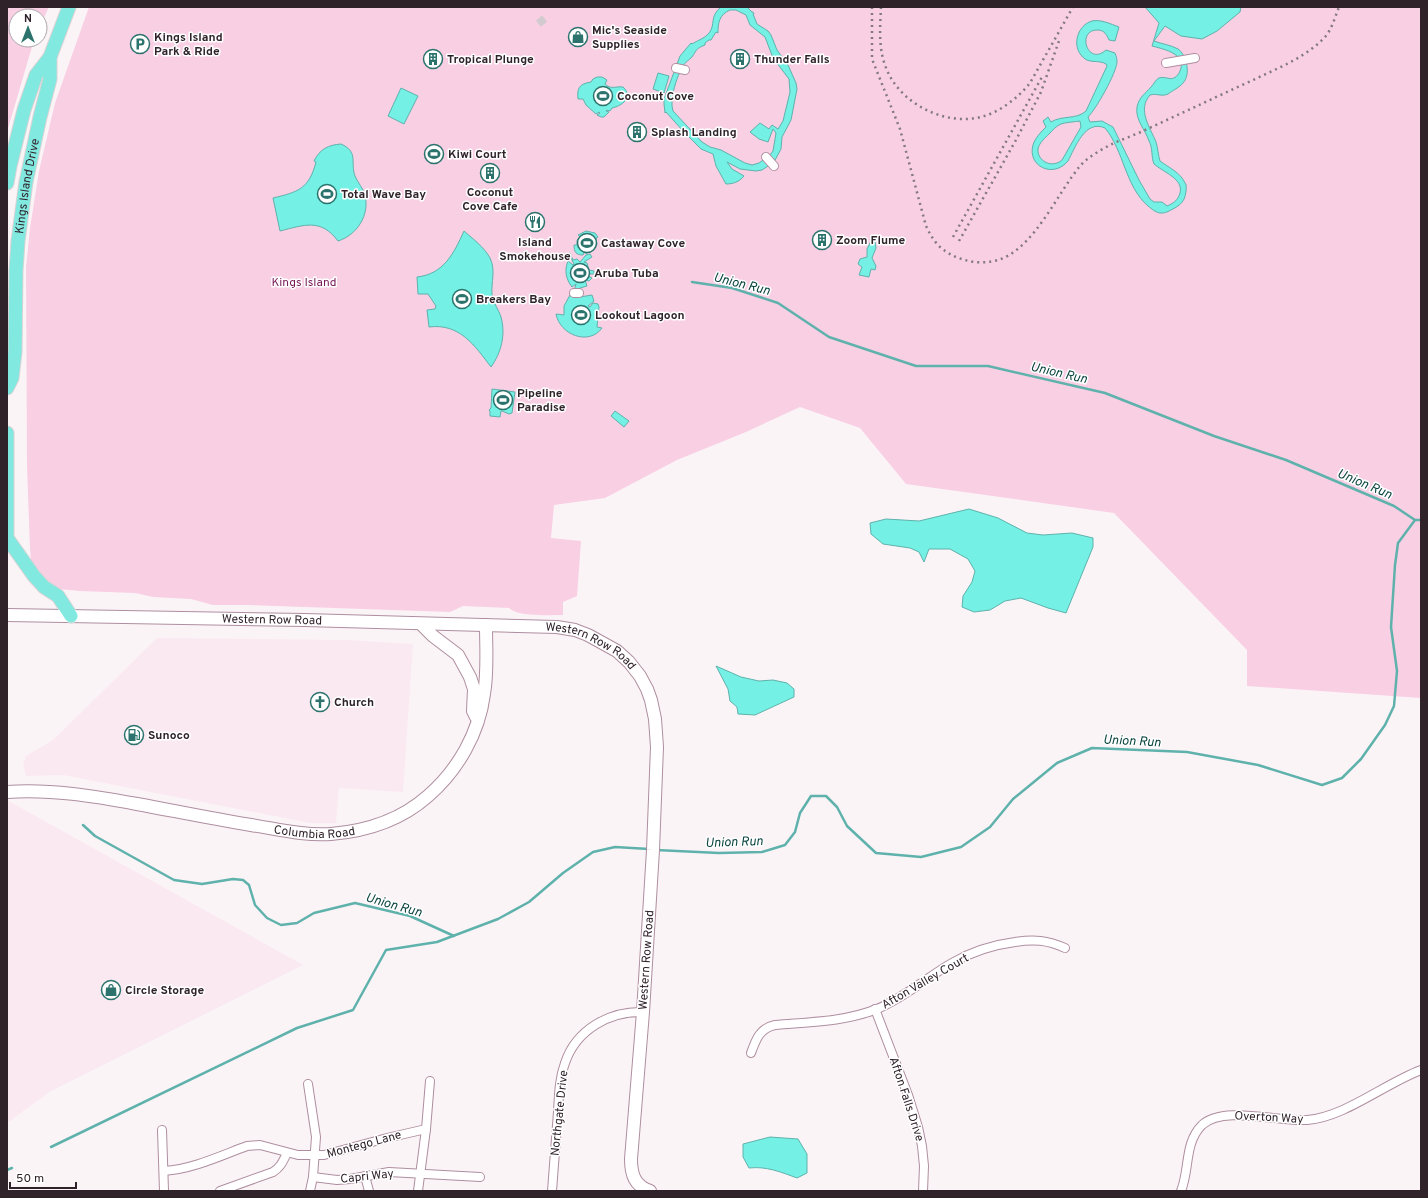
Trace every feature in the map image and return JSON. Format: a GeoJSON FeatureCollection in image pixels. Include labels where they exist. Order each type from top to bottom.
{"type":"FeatureCollection","features":[{"type":"Feature","properties":{"kind":"main road","name":"Kings Island Drive"},"geometry":{"type":"LineString","coordinates":[[7,183],[24,110],[36,74],[50,57],[69,7]]}},
{"type":"Feature","properties":{"kind":"main road","name":"Kings Island Drive"},"geometry":{"type":"LineString","coordinates":[[7,388],[12,378],[15,352],[16,271],[21,212],[33,145],[50,79],[50,57]]}},
{"type":"Feature","properties":{"kind":"main road"},"geometry":{"type":"LineString","coordinates":[[7,433],[7,536],[34,576],[50,592],[58,596],[71,616]]}},
{"type":"Feature","properties":{"kind":"street"},"geometry":{"type":"LineString","coordinates":[[1166,63],[1195,58]]}},
{"type":"Feature","properties":{"kind":"street"},"geometry":{"type":"LineString","coordinates":[[766,157],[774,166]]}},
{"type":"Feature","properties":{"kind":"street","name":"Western Row Road"},"geometry":{"type":"LineString","coordinates":[[7,615],[298,620],[557,628],[575,630],[588,635],[617,651],[629,662],[640,676],[651,700],[655,719],[655,798],[652,862],[643,1012],[631,1167],[635,1181],[640,1186],[650,1191]]}},
{"type":"Feature","properties":{"kind":"street"},"geometry":{"type":"LineString","coordinates":[[421,624],[433,636],[458,655],[470,677],[474,689],[473,711],[478,722]]}},
{"type":"Feature","properties":{"kind":"street","name":"Columbia Road"},"geometry":{"type":"LineString","coordinates":[[7,792],[41,791],[86,795],[301,833],[330,834],[352,832],[377,826],[404,814],[420,803],[439,786],[456,766],[470,742],[478,722],[485,694],[486,625]]}},
{"type":"Feature","properties":{"kind":"street","name":"Afton Valley Court"},"geometry":{"type":"LineString","coordinates":[[750,1053],[759,1035],[769,1026],[775,1024],[841,1019],[875,1010],[902,996],[952,963],[982,949],[1001,944],[1040,940],[1053,942],[1065,948]]}},
{"type":"Feature","properties":{"kind":"street","name":"Afton Falls Drive"},"geometry":{"type":"LineString","coordinates":[[875,1010],[908,1095],[918,1126],[924,1166],[923,1191]]}},
{"type":"Feature","properties":{"kind":"street","name":"Northgate Drive"},"geometry":{"type":"LineString","coordinates":[[552,1191],[560,1082],[565,1063],[574,1046],[587,1030],[600,1021],[616,1014],[643,1012]]}},
{"type":"Feature","properties":{"kind":"street","name":"Overton Way"},"geometry":{"type":"LineString","coordinates":[[1182,1191],[1192,1142],[1198,1130],[1209,1120],[1222,1116],[1236,1115],[1295,1120],[1321,1118],[1339,1111],[1398,1080],[1421,1070]]}},
{"type":"Feature","properties":{"kind":"street"},"geometry":{"type":"LineString","coordinates":[[418,1191],[426,1130],[430,1081]]}},
{"type":"Feature","properties":{"kind":"street"},"geometry":{"type":"LineString","coordinates":[[308,1084],[316,1137],[313,1177],[310,1191]]}},
{"type":"Feature","properties":{"kind":"street"},"geometry":{"type":"LineString","coordinates":[[162,1130],[164,1191]]}},
{"type":"Feature","properties":{"kind":"street","name":"Montego Lane"},"geometry":{"type":"LineString","coordinates":[[164,1171],[179,1170],[253,1145],[260,1145],[287,1153],[315,1156],[324,1155],[394,1136],[426,1130]]}},
{"type":"Feature","properties":{"kind":"street"},"geometry":{"type":"LineString","coordinates":[[220,1191],[273,1172],[282,1164],[287,1153]]}},
{"type":"Feature","properties":{"kind":"street","name":"Capri Way"},"geometry":{"type":"LineString","coordinates":[[313,1177],[337,1180],[389,1172],[480,1177]]}},
{"type":"Feature","properties":{"kind":"street"},"geometry":{"type":"LineString","coordinates":[[365,1176],[369,1191]]}},
{"type":"Feature","properties":{"kind":"shaded area"},"geometry":{"type":"Polygon","coordinates":[[[157,638],[348,640],[413,644],[403,792],[339,788],[336,823],[310,823],[63,775],[26,776],[23,765],[26,756],[53,740],[157,638]]]}},
{"type":"Feature","properties":{"kind":"shaded area"},"geometry":{"type":"Polygon","coordinates":[[[7,800],[303,965],[51,1091],[7,1123],[7,800]]]}},
{"type":"Feature","properties":{"kind":"green space"},"geometry":{"type":"Polygon","coordinates":[[[7,7],[49,7],[48,9],[8,8],[8,48],[32,48],[7,132],[7,7]]]}},
{"type":"Feature","properties":{"kind":"green space","name":"Kings Island"},"geometry":{"type":"Polygon","coordinates":[[[89,7],[1421,7],[1421,698],[1247,686],[1247,650],[1114,513],[906,484],[860,428],[800,407],[746,432],[677,460],[605,498],[554,505],[551,538],[581,541],[577,596],[563,602],[563,615],[527,614],[513,611],[509,608],[463,606],[450,612],[213,605],[191,599],[153,597],[135,593],[59,589],[44,580],[31,560],[27,466],[26,267],[30,228],[39,171],[55,103],[89,7]]]}},
{"type":"Feature","properties":{"kind":"water"},"geometry":{"type":"Polygon","coordinates":[[[721,7],[747,7],[753,12],[757,24],[768,31],[771,35],[777,50],[788,65],[797,89],[791,120],[782,137],[781,149],[774,162],[762,170],[756,171],[740,169],[727,162],[732,169],[744,176],[738,181],[729,184],[726,184],[716,166],[713,154],[701,149],[666,112],[665,113],[664,104],[664,99],[680,56],[691,43],[692,44],[705,37],[709,33],[717,11],[721,7]],[[730,10],[723,14],[719,23],[718,33],[716,32],[711,40],[698,49],[684,65],[674,88],[672,106],[673,111],[702,142],[752,165],[759,163],[773,151],[776,133],[773,129],[768,142],[759,139],[750,132],[760,123],[769,129],[772,125],[778,129],[783,121],[790,92],[789,79],[773,58],[765,37],[750,25],[746,15],[736,10],[730,10]]]}},
{"type":"Feature","properties":{"kind":"water"},"geometry":{"type":"Polygon","coordinates":[[[1145,7],[1241,7],[1240,12],[1217,31],[1202,39],[1181,36],[1165,26],[1154,41],[1178,49],[1184,56],[1187,65],[1187,75],[1180,86],[1166,95],[1150,95],[1146,101],[1145,107],[1146,118],[1156,142],[1160,161],[1177,173],[1183,179],[1186,186],[1184,199],[1182,202],[1163,213],[1154,211],[1140,198],[1129,179],[1111,137],[1105,128],[1098,126],[1086,131],[1078,142],[1068,161],[1055,169],[1043,168],[1037,164],[1032,152],[1035,140],[1046,127],[1043,121],[1048,117],[1051,122],[1078,116],[1086,111],[1107,66],[1103,63],[1087,60],[1081,55],[1077,46],[1078,35],[1083,26],[1092,21],[1109,23],[1119,27],[1115,41],[1109,40],[1105,33],[1098,30],[1091,31],[1087,35],[1086,40],[1089,51],[1094,54],[1099,54],[1106,50],[1115,53],[1117,58],[1113,75],[1096,107],[1088,117],[1090,122],[1102,121],[1113,127],[1150,199],[1154,202],[1162,202],[1167,206],[1172,204],[1178,198],[1180,193],[1179,184],[1172,176],[1154,164],[1150,144],[1137,116],[1137,107],[1141,98],[1156,80],[1159,78],[1174,78],[1179,74],[1181,68],[1181,63],[1176,55],[1167,50],[1152,46],[1159,23],[1145,7]],[[1080,121],[1063,123],[1055,128],[1040,145],[1038,153],[1040,157],[1050,164],[1058,163],[1062,160],[1081,127],[1080,121]]]}},
{"type":"Feature","properties":{"kind":"water"},"geometry":{"type":"Polygon","coordinates":[[[658,73],[669,76],[664,93],[653,89],[658,73]]]}},
{"type":"Feature","properties":{"kind":"water","name":"Coconut Cove"},"geometry":{"type":"Polygon","coordinates":[[[597,77],[602,77],[607,80],[605,84],[609,87],[623,87],[627,94],[627,98],[623,103],[612,108],[610,111],[607,110],[606,111],[609,112],[604,117],[597,115],[600,113],[599,112],[596,114],[586,105],[583,99],[578,99],[578,92],[581,85],[591,82],[597,77]]]}},
{"type":"Feature","properties":{"kind":"water"},"geometry":{"type":"Polygon","coordinates":[[[401,88],[418,96],[404,124],[388,116],[401,88]]]}},
{"type":"Feature","properties":{"kind":"water","name":"Total Wave Bay"},"geometry":{"type":"Polygon","coordinates":[[[341,144],[347,147],[352,154],[355,176],[365,195],[366,210],[364,217],[356,229],[345,238],[338,241],[332,234],[319,226],[304,225],[280,231],[273,198],[289,194],[301,188],[310,178],[316,162],[314,161],[319,153],[332,145],[341,144]]]}},
{"type":"Feature","properties":{"kind":"water","name":"Breakers Bay"},"geometry":{"type":"Polygon","coordinates":[[[464,231],[485,250],[492,262],[493,267],[492,294],[501,317],[503,337],[500,350],[491,367],[473,344],[458,332],[440,327],[429,327],[427,310],[435,309],[436,306],[428,294],[418,294],[417,277],[434,272],[441,267],[452,254],[464,231]]]}},
{"type":"Feature","properties":{"kind":"water","name":"Castaway Cove"},"geometry":{"type":"Polygon","coordinates":[[[586,231],[595,233],[598,237],[596,238],[597,245],[586,254],[585,251],[583,255],[577,254],[574,245],[577,245],[577,240],[580,237],[578,235],[586,231]]]}},
{"type":"Feature","properties":{"kind":"water"},"geometry":{"type":"Polygon","coordinates":[[[871,241],[875,242],[876,248],[872,258],[876,266],[875,270],[871,269],[869,277],[859,275],[862,267],[858,264],[860,259],[867,257],[867,249],[871,241]]]}},
{"type":"Feature","properties":{"kind":"water","name":"Lookout Lagoon"},"geometry":{"type":"Polygon","coordinates":[[[570,253],[573,260],[577,259],[580,262],[586,255],[590,254],[592,257],[584,262],[587,263],[589,270],[594,271],[594,274],[589,274],[588,276],[592,278],[589,281],[585,280],[587,286],[580,288],[579,293],[580,297],[592,295],[594,301],[588,306],[590,307],[593,303],[598,304],[599,307],[597,327],[602,328],[590,336],[576,336],[569,332],[563,328],[556,314],[564,315],[564,306],[570,295],[573,295],[576,284],[572,287],[566,275],[568,261],[573,265],[574,264],[569,254],[570,253]]]}},
{"type":"Feature","properties":{"kind":"water","name":"Pipeline Paradise"},"geometry":{"type":"Polygon","coordinates":[[[492,389],[515,392],[512,413],[509,414],[501,411],[500,417],[490,416],[489,410],[491,408],[492,389]]]}},
{"type":"Feature","properties":{"kind":"water"},"geometry":{"type":"Polygon","coordinates":[[[615,411],[629,421],[624,427],[611,416],[615,411]]]}},
{"type":"Feature","properties":{"kind":"water"},"geometry":{"type":"Polygon","coordinates":[[[969,509],[998,518],[1027,533],[1043,535],[1072,533],[1093,538],[1093,547],[1066,613],[1021,598],[1005,601],[990,610],[974,612],[962,607],[963,596],[972,582],[975,571],[968,559],[950,549],[929,549],[924,562],[919,552],[910,548],[883,544],[871,534],[870,523],[886,519],[919,521],[969,509]]]}},
{"type":"Feature","properties":{"kind":"water"},"geometry":{"type":"Polygon","coordinates":[[[716,666],[741,677],[759,681],[773,680],[787,683],[794,689],[794,697],[755,715],[738,714],[737,707],[730,701],[728,689],[716,666]]]}},
{"type":"Feature","properties":{"kind":"water"},"geometry":{"type":"Polygon","coordinates":[[[770,1137],[798,1139],[807,1154],[807,1173],[797,1178],[767,1169],[749,1168],[743,1157],[743,1144],[770,1137]]]}},
{"type":"Feature","properties":{"kind":"waterway","name":"Union Run"},"geometry":{"type":"LineString","coordinates":[[692,282],[732,288],[778,303],[829,337],[916,366],[988,366],[1105,393],[1214,436],[1286,460],[1394,506],[1415,520]]}},
{"type":"Feature","properties":{"kind":"waterway","name":"Union Run"},"geometry":{"type":"LineString","coordinates":[[656,850],[719,853],[762,852],[785,845],[795,832],[800,813],[811,796],[826,796],[837,807],[847,826],[876,853],[921,857],[961,847],[990,827],[1013,799],[1057,763],[1092,748],[1187,752],[1258,765],[1322,785],[1342,778],[1361,759],[1385,725],[1394,706],[1397,671],[1391,627],[1398,543],[1415,520],[1421,520]]}},
{"type":"Feature","properties":{"kind":"waterway","name":"Union Run"},"geometry":{"type":"LineString","coordinates":[[83,825],[95,836],[174,880],[202,884],[233,879],[243,880],[249,885],[255,905],[267,918],[281,925],[297,923],[314,913],[355,903],[410,916],[454,936]]}},
{"type":"Feature","properties":{"kind":"waterway"},"geometry":{"type":"LineString","coordinates":[[51,1147],[297,1028],[353,1010],[386,950],[437,942],[498,919],[529,902],[563,873],[593,852],[615,847],[649,849]]}},
{"type":"Feature","properties":{"kind":"waterway"},"geometry":{"type":"LineString","coordinates":[[7,1170],[12,1168]]}},
{"type":"Feature","properties":{"kind":"tunnel"},"geometry":{"type":"LineString","coordinates":[[539,18],[546,27]]}},
{"type":"Feature","properties":{"kind":"railway"},"geometry":{"type":"LineString","coordinates":[[872,7],[872,59],[900,129],[926,226],[932,237],[943,250],[958,258],[975,262],[1001,259],[1024,243],[1045,218],[1080,166],[1090,157],[1110,145],[1300,57],[1325,37],[1331,27],[1339,7]]}},
{"type":"Feature","properties":{"kind":"railway"},"geometry":{"type":"LineString","coordinates":[[881,7],[880,39],[882,55],[887,70],[894,82],[913,102],[926,110],[939,115],[967,119],[981,117],[995,112],[1008,104],[1025,89],[1030,83],[1073,7]]}},
{"type":"Feature","properties":{"kind":"railway"},"geometry":{"type":"LineString","coordinates":[[959,241],[1016,140],[1041,92],[1060,38]]}},
{"type":"Feature","properties":{"kind":"railway"},"geometry":{"type":"LineString","coordinates":[[953,237],[1042,77]]}},
{"type":"Feature","properties":{"kind":"place","name":"Mic's Seaside Supplies"},"geometry":{"type":"Point","coordinates":[578,37]}},
{"type":"Feature","properties":{"kind":"place","name":"Kings Island Park & Ride"},"geometry":{"type":"Point","coordinates":[140,44]}},
{"type":"Feature","properties":{"kind":"place","name":"Tropical Plunge"},"geometry":{"type":"Point","coordinates":[433,59]}},
{"type":"Feature","properties":{"kind":"place","name":"Thunder Falls"},"geometry":{"type":"Point","coordinates":[740,59]}},
{"type":"Feature","properties":{"kind":"place","name":"Coconut Cove"},"geometry":{"type":"Point","coordinates":[603,96]}},
{"type":"Feature","properties":{"kind":"place","name":"Splash Landing"},"geometry":{"type":"Point","coordinates":[637,132]}},
{"type":"Feature","properties":{"kind":"place","name":"Kiwi Court"},"geometry":{"type":"Point","coordinates":[434,154]}},
{"type":"Feature","properties":{"kind":"place","name":"Coconut Cove Cafe"},"geometry":{"type":"Point","coordinates":[490,173]}},
{"type":"Feature","properties":{"kind":"place","name":"Total Wave Bay"},"geometry":{"type":"Point","coordinates":[327,194]}},
{"type":"Feature","properties":{"kind":"place","name":"Island Smokehouse"},"geometry":{"type":"Point","coordinates":[535,222]}},
{"type":"Feature","properties":{"kind":"place","name":"Zoom Flume"},"geometry":{"type":"Point","coordinates":[822,240]}},
{"type":"Feature","properties":{"kind":"place","name":"Castaway Cove"},"geometry":{"type":"Point","coordinates":[587,243]}},
{"type":"Feature","properties":{"kind":"place","name":"Aruba Tuba"},"geometry":{"type":"Point","coordinates":[580,273]}},
{"type":"Feature","properties":{"kind":"place","name":"Breakers Bay"},"geometry":{"type":"Point","coordinates":[462,299]}},
{"type":"Feature","properties":{"kind":"place","name":"Lookout Lagoon"},"geometry":{"type":"Point","coordinates":[581,315]}},
{"type":"Feature","properties":{"kind":"place","name":"Pipeline Paradise"},"geometry":{"type":"Point","coordinates":[503,400]}},
{"type":"Feature","properties":{"kind":"place","name":"Church"},"geometry":{"type":"Point","coordinates":[320,702]}},
{"type":"Feature","properties":{"kind":"place","name":"Sunoco"},"geometry":{"type":"Point","coordinates":[134,735]}},
{"type":"Feature","properties":{"kind":"place","name":"Circle Storage"},"geometry":{"type":"Point","coordinates":[111,990]}}]}
